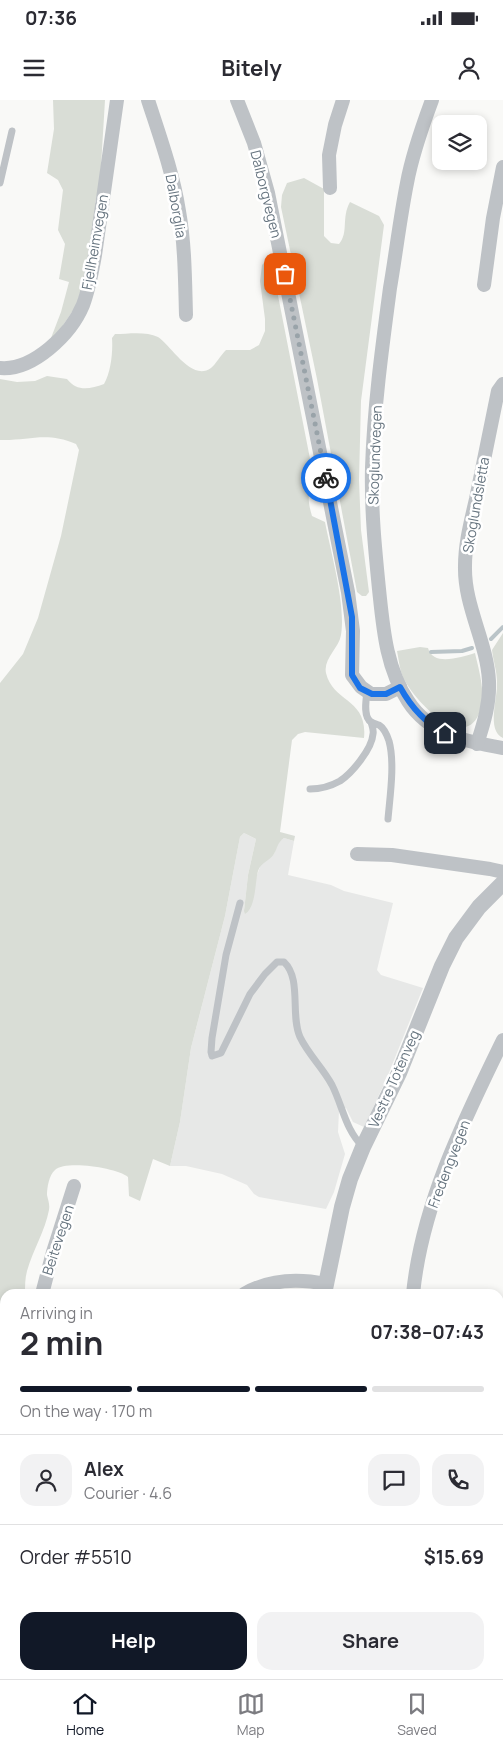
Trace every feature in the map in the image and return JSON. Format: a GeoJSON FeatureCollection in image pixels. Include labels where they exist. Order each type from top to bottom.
{"type":"FeatureCollection","features":[{"type":"Feature","properties":{"kind":"street","name":"Fjellheimvegen"},"geometry":{"type":"LineString","coordinates":[[0,368],[21,366],[42,354],[65,333],[82,307],[89,287],[95,256],[117,100]]}},
{"type":"Feature","properties":{"kind":"street","name":"Dalborglia"},"geometry":{"type":"LineString","coordinates":[[148,100],[180,212],[186,315]]}},
{"type":"Feature","properties":{"kind":"street","name":"Dalborgvegen"},"geometry":{"type":"LineString","coordinates":[[238,100],[254,143],[268,193],[336,528],[352,617],[352,675],[356,683],[367,692]]}},
{"type":"Feature","properties":{"kind":"street"},"geometry":{"type":"LineString","coordinates":[[330,188],[329,155],[335,125],[343,100]]}},
{"type":"Feature","properties":{"kind":"street","name":"Skoglundvegen"},"geometry":{"type":"LineString","coordinates":[[432,100],[419,136],[407,181],[380,359],[374,432],[372,506],[376,565],[384,632],[392,670],[409,703],[418,714],[436,729],[454,738],[503,748]]}},
{"type":"Feature","properties":{"kind":"street"},"geometry":{"type":"LineString","coordinates":[[484,285],[493,218],[503,167]]}},
{"type":"Feature","properties":{"kind":"street","name":"Skoglundsletta"},"geometry":{"type":"LineString","coordinates":[[477,744],[487,712],[489,680],[472,616],[467,592],[465,567],[468,537],[498,391],[503,384]]}},
{"type":"Feature","properties":{"kind":"street"},"geometry":{"type":"LineString","coordinates":[[367,692],[379,695],[386,694],[400,687]]}},
{"type":"Feature","properties":{"kind":"street"},"geometry":{"type":"LineString","coordinates":[[357,854],[392,855],[503,872]]}},
{"type":"Feature","properties":{"kind":"street","name":"Vestre Totenveg"},"geometry":{"type":"LineString","coordinates":[[325,1289],[342,1207],[350,1179],[363,1147],[399,1073],[442,966],[456,938],[479,907],[503,883]]}},
{"type":"Feature","properties":{"kind":"street","name":"Fredengvegen"},"geometry":{"type":"LineString","coordinates":[[414,1289],[426,1224],[459,1133],[503,1040]]}},
{"type":"Feature","properties":{"kind":"street","name":"Beitevegen"},"geometry":{"type":"LineString","coordinates":[[43,1289],[74,1186]]}},
{"type":"Feature","properties":{"kind":"street"},"geometry":{"type":"LineString","coordinates":[[255,1289],[285,1281],[299,1280],[325,1289]]}},
{"type":"Feature","properties":{"kind":"lane"},"geometry":{"type":"LineString","coordinates":[[0,183],[12,131]]}},
{"type":"Feature","properties":{"kind":"lane"},"geometry":{"type":"LineString","coordinates":[[310,789],[322,788],[340,780],[353,768],[371,743],[374,732],[366,711],[367,692]]}},
{"type":"Feature","properties":{"kind":"lane"},"geometry":{"type":"LineString","coordinates":[[371,722],[379,725],[385,731],[389,742],[391,761],[388,820]]}},
{"type":"Feature","properties":{"kind":"lane"},"geometry":{"type":"LineString","coordinates":[[240,903],[226,955],[212,1038],[212,1056],[221,1053],[256,985],[277,962],[284,962],[290,970],[292,979],[296,1024],[300,1037],[332,1085],[351,1133],[363,1147]]}},
{"type":"Feature","properties":{"kind":"shaded area"},"geometry":{"type":"Polygon","coordinates":[[[53,100],[105,100],[100,183],[95,203],[98,203],[89,264],[76,306],[53,340],[51,338],[61,312],[69,282],[59,279],[65,244],[58,230],[63,190],[58,180],[47,173],[54,129],[53,100]]]}},
{"type":"Feature","properties":{"kind":"shaded area"},"geometry":{"type":"Polygon","coordinates":[[[304,178],[324,189],[324,236],[331,243],[339,244],[344,235],[347,208],[350,202],[379,216],[384,225],[361,401],[359,480],[361,530],[369,592],[366,596],[362,596],[357,592],[317,379],[281,207],[282,195],[287,183],[304,178]]]}},
{"type":"Feature","properties":{"kind":"shaded area"},"geometry":{"type":"Polygon","coordinates":[[[266,261],[270,263],[273,270],[313,474],[309,492],[310,508],[312,516],[325,522],[340,594],[341,635],[327,663],[326,673],[335,690],[356,708],[361,715],[364,725],[364,738],[305,732],[298,734],[292,740],[280,832],[295,836],[294,841],[284,838],[272,856],[259,868],[253,901],[249,911],[245,914],[248,875],[256,839],[244,833],[240,837],[225,916],[191,1048],[180,1122],[170,1166],[153,1159],[140,1201],[129,1196],[128,1177],[114,1171],[80,1165],[61,1167],[55,1170],[51,1175],[47,1192],[49,1210],[27,1271],[25,1289],[0,1289],[0,683],[23,654],[38,618],[61,536],[79,450],[76,444],[56,438],[0,440],[0,379],[17,382],[35,381],[47,376],[67,379],[79,388],[89,388],[104,384],[110,368],[112,338],[115,334],[143,333],[153,335],[163,341],[182,361],[196,370],[204,371],[211,368],[226,350],[250,350],[259,345],[265,331],[260,281],[262,265],[266,261]]]}},
{"type":"Feature","properties":{"kind":"shaded area"},"geometry":{"type":"Polygon","coordinates":[[[503,633],[503,738],[498,734],[494,721],[497,682],[492,650],[503,633]]]}},
{"type":"Feature","properties":{"kind":"shaded area"},"geometry":{"type":"Polygon","coordinates":[[[420,647],[428,648],[431,654],[441,659],[475,653],[482,684],[482,699],[479,714],[471,724],[462,728],[439,719],[418,700],[410,689],[402,674],[397,651],[420,647]]]}},
{"type":"Feature","properties":{"kind":"shaded area"},"geometry":{"type":"Polygon","coordinates":[[[244,833],[256,839],[248,875],[244,911],[261,864],[274,854],[278,842],[284,838],[294,841],[288,875],[393,903],[377,970],[381,975],[423,988],[386,1080],[364,1127],[353,1122],[346,1108],[339,1111],[338,1132],[345,1154],[334,1192],[326,1209],[259,1197],[247,1185],[222,1174],[186,1166],[170,1166],[180,1122],[191,1048],[225,916],[240,837],[244,833]]]}},
{"type":"Feature","properties":{"kind":"waterway"},"geometry":{"type":"LineString","coordinates":[[491,639],[503,627]]}},
{"type":"Feature","properties":{"kind":"waterway"},"geometry":{"type":"LineString","coordinates":[[431,652],[462,651],[472,648]]}},
{"type":"Feature","properties":{"kind":"way so far"},"geometry":{"type":"LineString","coordinates":[[285,274],[326,478]]}},
{"type":"Feature","properties":{"kind":"route"},"geometry":{"type":"LineString","coordinates":[[326,478],[352,617],[351,669],[354,680],[360,688],[372,694],[386,694],[400,687],[418,714],[436,729],[445,733]]}}]}
